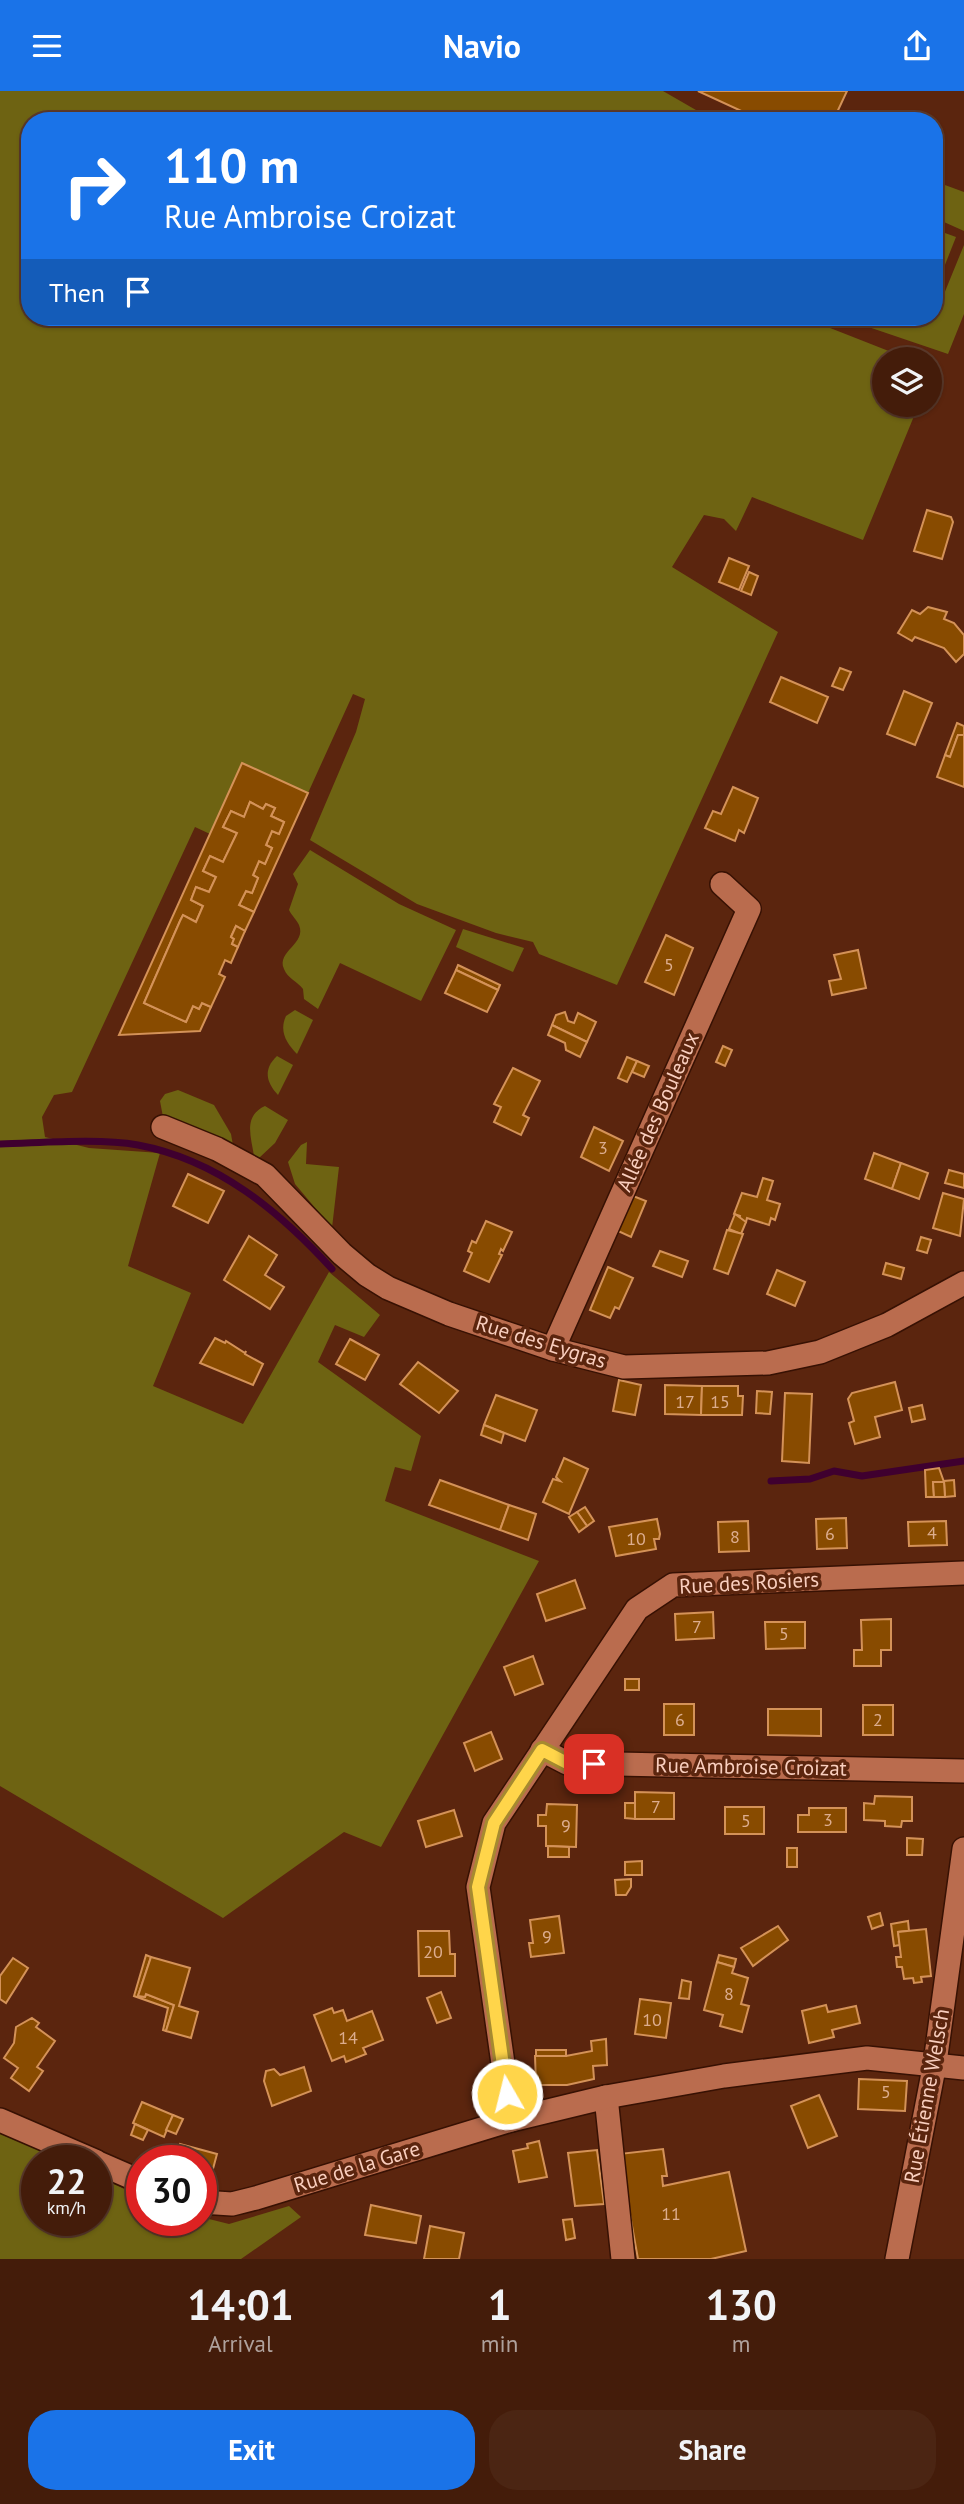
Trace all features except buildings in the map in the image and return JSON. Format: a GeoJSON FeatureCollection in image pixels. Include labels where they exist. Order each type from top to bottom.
{"type":"FeatureCollection","features":[{"type":"Feature","properties":{"kind":"street","name":"Allée des Bouleaux"},"geometry":{"type":"LineString","coordinates":[[553,1349],[749,909],[722,884]]}},
{"type":"Feature","properties":{"kind":"street","name":"Rue des Eygras"},"geometry":{"type":"LineString","coordinates":[[163,1127],[217,1149],[265,1175],[342,1254],[388,1288],[449,1314],[553,1349],[624,1367],[768,1363],[820,1352],[887,1325],[964,1283]]}},
{"type":"Feature","properties":{"kind":"street","name":"Rue des Rosiers"},"geometry":{"type":"LineString","coordinates":[[511,2120],[478,1887],[494,1823],[637,1609],[673,1585],[964,1573]]}},
{"type":"Feature","properties":{"kind":"street","name":"Rue Ambroise Croizat"},"geometry":{"type":"LineString","coordinates":[[542,1750],[567,1763],[964,1772]]}},
{"type":"Feature","properties":{"kind":"street","name":"Rue Étienne Welsch"},"geometry":{"type":"LineString","coordinates":[[897,2259],[935,2063],[964,1849]]}},
{"type":"Feature","properties":{"kind":"street","name":"Rue de la Gare"},"geometry":{"type":"LineString","coordinates":[[217,2203],[232,2204],[256,2198],[511,2120],[606,2097],[724,2077],[867,2058],[964,2068]]}},
{"type":"Feature","properties":{"kind":"street"},"geometry":{"type":"LineString","coordinates":[[606,2097],[623,2259]]}},
{"type":"Feature","properties":{"kind":"street"},"geometry":{"type":"LineString","coordinates":[[0,2120],[57,2145]]}},
{"type":"Feature","properties":{"kind":"shaded area"},"geometry":{"type":"Polygon","coordinates":[[[0,91],[663,91],[699,112],[21,112],[21,326],[825,326],[878,347],[872,347],[872,417],[914,417],[863,540],[752,497],[736,531],[724,519],[704,515],[672,567],[778,632],[617,985],[539,954],[533,942],[496,933],[417,904],[310,840],[356,732],[365,699],[353,694],[308,793],[242,764],[210,834],[195,827],[72,1092],[54,1095],[42,1117],[45,1137],[89,1148],[160,1153],[128,1266],[191,1293],[153,1386],[243,1424],[329,1272],[380,1315],[364,1337],[335,1325],[318,1362],[421,1436],[411,1471],[395,1467],[385,1501],[539,1561],[381,1847],[344,1832],[223,1918],[0,1786],[0,91]]]}},
{"type":"Feature","properties":{"kind":"shaded area"},"geometry":{"type":"Polygon","coordinates":[[[943,184],[964,192],[964,231],[943,222],[943,184]]]}},
{"type":"Feature","properties":{"kind":"shaded area"},"geometry":{"type":"Polygon","coordinates":[[[943,232],[956,237],[943,270],[943,232]]]}},
{"type":"Feature","properties":{"kind":"shaded area"},"geometry":{"type":"Polygon","coordinates":[[[964,245],[964,314],[948,354],[942,352],[942,347],[927,347],[866,326],[943,326],[943,294],[964,245]]]}},
{"type":"Feature","properties":{"kind":"shaded area"},"geometry":{"type":"Polygon","coordinates":[[[310,850],[399,904],[456,930],[421,1001],[340,963],[318,1009],[304,999],[303,989],[288,975],[283,963],[300,932],[298,923],[289,910],[298,884],[293,874],[310,850]]]}},
{"type":"Feature","properties":{"kind":"shaded area"},"geometry":{"type":"Polygon","coordinates":[[[463,929],[524,948],[513,972],[456,947],[463,929]]]}},
{"type":"Feature","properties":{"kind":"shaded area"},"geometry":{"type":"Polygon","coordinates":[[[295,1010],[313,1020],[297,1054],[287,1041],[283,1027],[286,1016],[295,1010]]]}},
{"type":"Feature","properties":{"kind":"shaded area"},"geometry":{"type":"Polygon","coordinates":[[[277,1056],[293,1065],[278,1095],[268,1076],[270,1066],[277,1056]]]}},
{"type":"Feature","properties":{"kind":"shaded area"},"geometry":{"type":"Polygon","coordinates":[[[178,1090],[214,1105],[231,1134],[234,1151],[163,1117],[160,1101],[165,1094],[178,1090]]]}},
{"type":"Feature","properties":{"kind":"shaded area"},"geometry":{"type":"Polygon","coordinates":[[[265,1106],[288,1120],[275,1143],[259,1158],[254,1156],[250,1127],[254,1115],[265,1106]]]}},
{"type":"Feature","properties":{"kind":"shaded area"},"geometry":{"type":"Polygon","coordinates":[[[307,1142],[306,1164],[339,1167],[332,1228],[295,1184],[288,1162],[301,1145],[307,1142]]]}},
{"type":"Feature","properties":{"kind":"shaded area"},"geometry":{"type":"Polygon","coordinates":[[[0,2133],[27,2145],[21,2145],[21,2236],[112,2236],[112,2183],[126,2190],[126,2236],[217,2236],[217,2221],[229,2224],[289,2206],[301,2217],[241,2259],[0,2259],[0,2133]]]}},
{"type":"Feature","properties":{"kind":"waterway"},"geometry":{"type":"LineString","coordinates":[[0,1144],[105,1142],[138,1145],[167,1152],[195,1163],[245,1191],[291,1227],[332,1269]]}},
{"type":"Feature","properties":{"kind":"waterway"},"geometry":{"type":"LineString","coordinates":[[771,1481],[810,1479],[834,1471],[862,1476],[964,1461]]}},
{"type":"Feature","properties":{"kind":"route"},"geometry":{"type":"LineString","coordinates":[[507,2094],[478,1887],[494,1823],[542,1750],[567,1763],[594,1764]]}}]}
